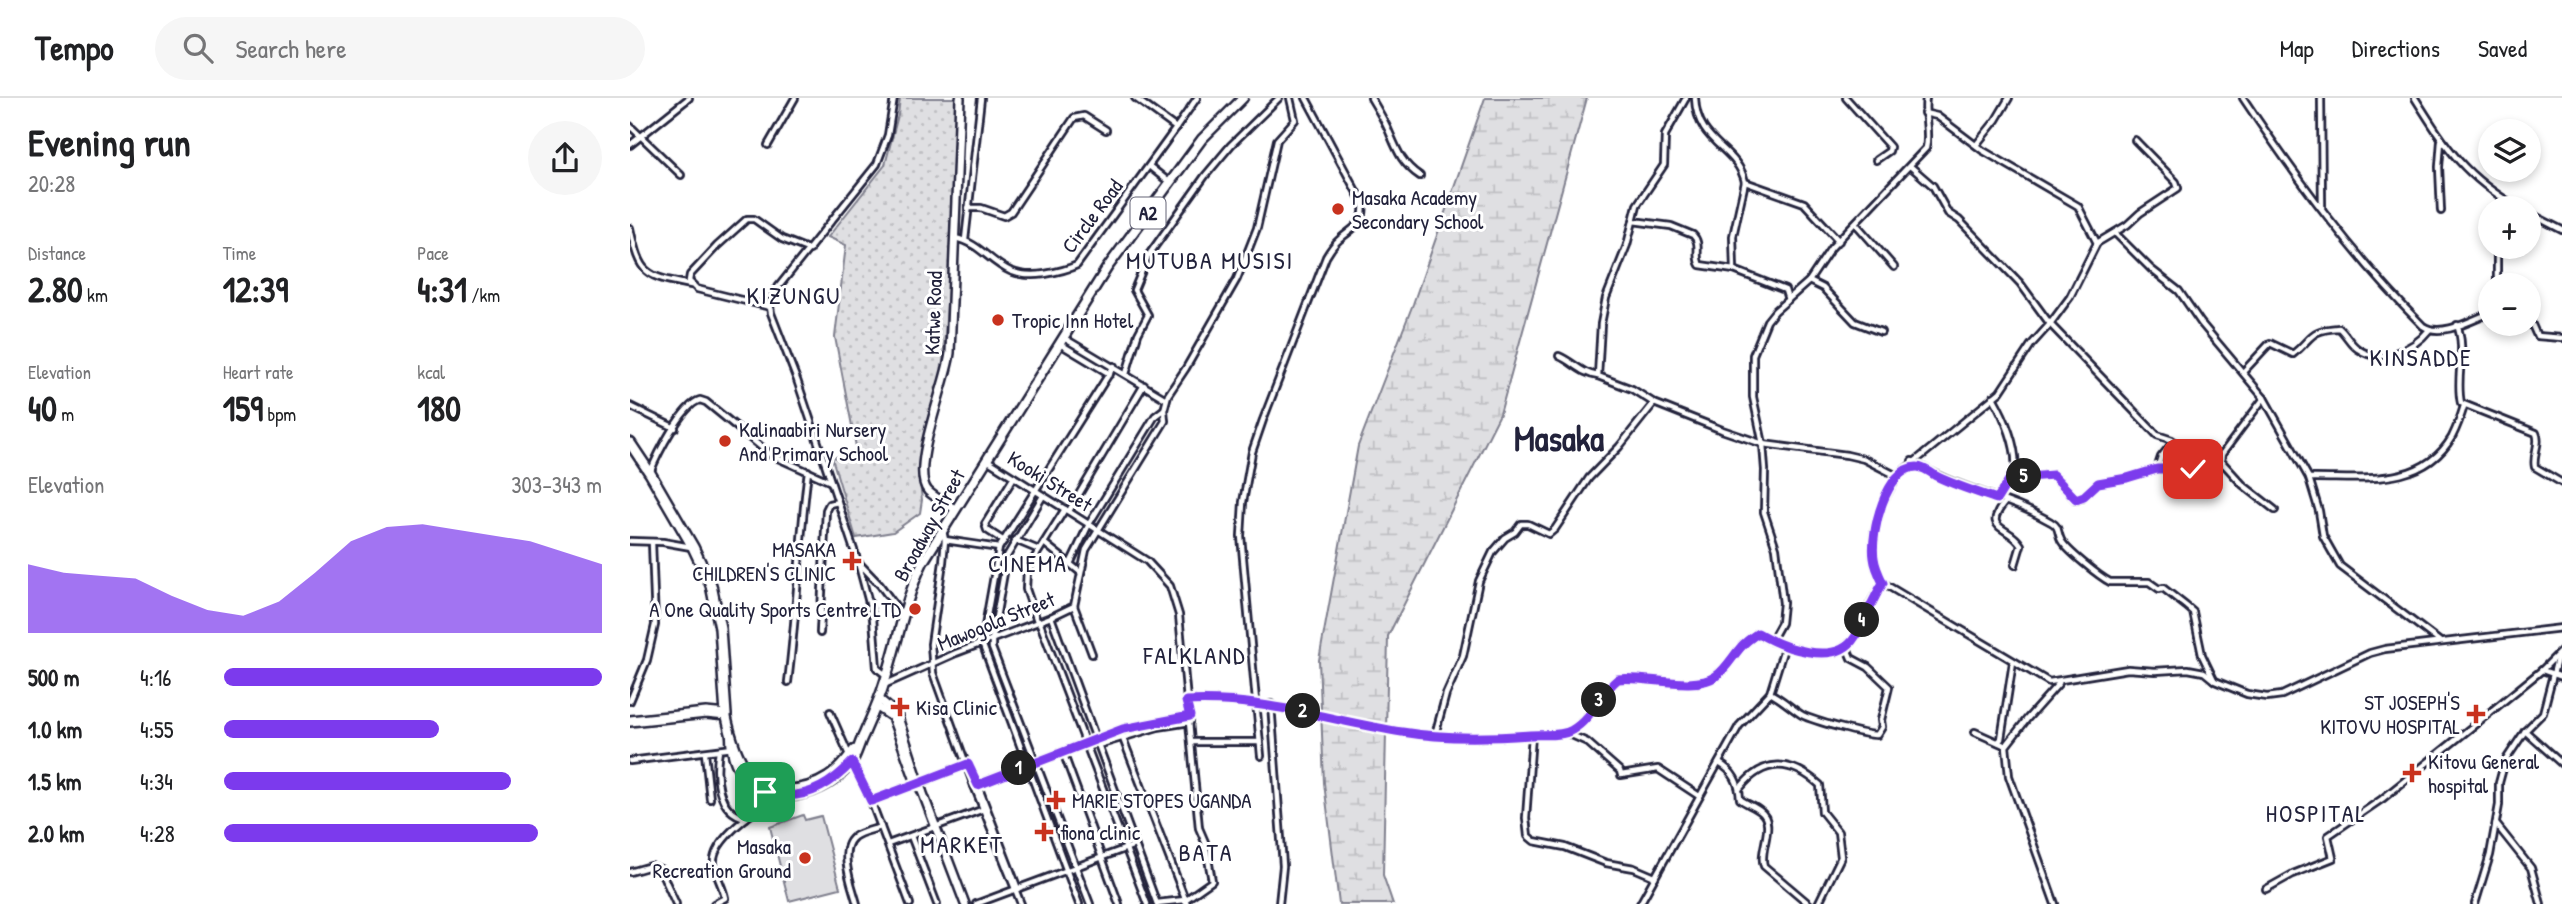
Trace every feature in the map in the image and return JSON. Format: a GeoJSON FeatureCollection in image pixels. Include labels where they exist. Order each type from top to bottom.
{"type":"FeatureCollection","features":[{"type":"Feature","properties":{"kind":"highway"},"geometry":{"type":"LineString","coordinates":[[630,443],[693,547],[711,585],[720,628],[726,715],[706,713],[630,721]]}},
{"type":"Feature","properties":{"kind":"highway"},"geometry":{"type":"LineString","coordinates":[[706,713],[724,704]]}},
{"type":"Feature","properties":{"kind":"main road","name":"A2"},"geometry":{"type":"LineString","coordinates":[[1062,341],[1107,268],[1202,139],[1243,98]]}},
{"type":"Feature","properties":{"kind":"main road","name":"Broadway Street"},"geometry":{"type":"LineString","coordinates":[[777,792],[793,796],[821,785],[839,776],[851,759],[878,703],[902,615],[919,571],[944,535],[956,509],[1062,341]]}},
{"type":"Feature","properties":{"kind":"main road"},"geometry":{"type":"LineString","coordinates":[[726,715],[740,772],[746,780],[765,792],[777,792]]}},
{"type":"Feature","properties":{"kind":"street"},"geometry":{"type":"LineString","coordinates":[[678,98],[681,105]]}},
{"type":"Feature","properties":{"kind":"street"},"geometry":{"type":"LineString","coordinates":[[630,145],[689,98]]}},
{"type":"Feature","properties":{"kind":"street"},"geometry":{"type":"LineString","coordinates":[[768,145],[795,98]]}},
{"type":"Feature","properties":{"kind":"street"},"geometry":{"type":"LineString","coordinates":[[885,681],[877,668],[873,618],[858,562],[770,307],[775,291],[877,164],[888,135],[894,98]]}},
{"type":"Feature","properties":{"kind":"street","name":"Katwe Road"},"geometry":{"type":"LineString","coordinates":[[956,509],[928,491],[923,479],[922,465],[926,442],[948,369],[960,98]]}},
{"type":"Feature","properties":{"kind":"street"},"geometry":{"type":"LineString","coordinates":[[965,240],[981,98]]}},
{"type":"Feature","properties":{"kind":"street"},"geometry":{"type":"LineString","coordinates":[[1135,98],[1176,128]]}},
{"type":"Feature","properties":{"kind":"street","name":"Circle Road"},"geometry":{"type":"LineString","coordinates":[[954,238],[965,240],[986,257],[1017,274],[1039,275],[1072,268],[1088,251],[1196,98]]}},
{"type":"Feature","properties":{"kind":"street"},"geometry":{"type":"LineString","coordinates":[[1126,374],[1138,334],[1149,315],[1134,290],[1148,256],[1205,176],[1231,145],[1279,98]]}},
{"type":"Feature","properties":{"kind":"street"},"geometry":{"type":"LineString","coordinates":[[1062,341],[1114,366],[1166,399],[1237,279],[1256,228],[1277,139],[1295,120],[1290,98]]}},
{"type":"Feature","properties":{"kind":"street"},"geometry":{"type":"LineString","coordinates":[[1261,756],[1241,536],[1242,502],[1252,452],[1326,257],[1334,245],[1361,223],[1364,217],[1363,204],[1306,98]]}},
{"type":"Feature","properties":{"kind":"street"},"geometry":{"type":"LineString","coordinates":[[1371,98],[1399,157],[1408,168],[1420,176]]}},
{"type":"Feature","properties":{"kind":"street"},"geometry":{"type":"LineString","coordinates":[[1598,376],[1603,309],[1627,246],[1637,205],[1664,165],[1665,135],[1686,98]]}},
{"type":"Feature","properties":{"kind":"street"},"geometry":{"type":"LineString","coordinates":[[1695,98],[1701,127],[1738,163],[1745,182],[1733,236],[1734,270]]}},
{"type":"Feature","properties":{"kind":"street"},"geometry":{"type":"LineString","coordinates":[[1846,98],[1890,147],[1889,151],[1876,160]]}},
{"type":"Feature","properties":{"kind":"street"},"geometry":{"type":"LineString","coordinates":[[1770,640],[1781,622],[1783,603],[1776,548],[1764,512],[1763,444],[1753,397],[1751,364],[1767,321],[1775,311],[1809,281],[1831,248],[1926,148],[1926,98]]}},
{"type":"Feature","properties":{"kind":"street"},"geometry":{"type":"LineString","coordinates":[[1976,145],[2009,98]]}},
{"type":"Feature","properties":{"kind":"street"},"geometry":{"type":"LineString","coordinates":[[2243,98],[2289,167],[2322,209],[2402,304],[2429,330]]}},
{"type":"Feature","properties":{"kind":"street"},"geometry":{"type":"LineString","coordinates":[[2320,98],[2322,209]]}},
{"type":"Feature","properties":{"kind":"street"},"geometry":{"type":"LineString","coordinates":[[2415,98],[2441,140],[2460,164],[2498,196]]}},
{"type":"Feature","properties":{"kind":"street"},"geometry":{"type":"LineString","coordinates":[[1924,113],[1937,116],[1976,145],[2078,206],[2097,243]]}},
{"type":"Feature","properties":{"kind":"street"},"geometry":{"type":"LineString","coordinates":[[968,208],[981,208],[999,215],[1008,215],[1074,118],[1084,116],[1106,130]]}},
{"type":"Feature","properties":{"kind":"street"},"geometry":{"type":"LineString","coordinates":[[630,125],[681,175]]}},
{"type":"Feature","properties":{"kind":"street"},"geometry":{"type":"LineString","coordinates":[[2441,140],[2441,211]]}},
{"type":"Feature","properties":{"kind":"street"},"geometry":{"type":"LineString","coordinates":[[2135,141],[2176,182],[2178,188],[2097,243],[2070,297],[2031,345],[2014,373],[1993,397],[1897,476],[1882,503],[1874,533],[1873,555],[1883,583],[2049,682],[2128,668],[2155,671],[2188,668],[2204,672],[2215,681],[2247,694],[2274,697],[2370,653],[2439,641],[2562,628]]}},
{"type":"Feature","properties":{"kind":"street"},"geometry":{"type":"LineString","coordinates":[[1149,166],[1170,183]]}},
{"type":"Feature","properties":{"kind":"street"},"geometry":{"type":"LineString","coordinates":[[1910,166],[1933,186],[1948,214],[1959,220],[2020,284],[2050,324],[2157,435],[2172,440],[2157,469]]}},
{"type":"Feature","properties":{"kind":"street"},"geometry":{"type":"LineString","coordinates":[[1745,182],[1804,203],[1839,241]]}},
{"type":"Feature","properties":{"kind":"street"},"geometry":{"type":"LineString","coordinates":[[691,285],[690,275],[747,219],[754,219],[782,239],[810,250]]}},
{"type":"Feature","properties":{"kind":"street"},"geometry":{"type":"LineString","coordinates":[[2541,220],[2562,230]]}},
{"type":"Feature","properties":{"kind":"street"},"geometry":{"type":"LineString","coordinates":[[1633,221],[1671,226],[1693,235],[1699,247],[1700,265],[1734,270],[1784,290],[1788,301]]}},
{"type":"Feature","properties":{"kind":"street"},"geometry":{"type":"LineString","coordinates":[[1855,223],[1894,267]]}},
{"type":"Feature","properties":{"kind":"street"},"geometry":{"type":"LineString","coordinates":[[630,228],[639,264],[646,272],[697,289],[770,307]]}},
{"type":"Feature","properties":{"kind":"street"},"geometry":{"type":"LineString","coordinates":[[2115,233],[2151,270],[2179,290],[2201,323],[2264,398],[2309,478],[2323,536],[2340,566],[2439,641]]}},
{"type":"Feature","properties":{"kind":"street"},"geometry":{"type":"LineString","coordinates":[[1809,281],[1824,288],[1855,322],[1881,332]]}},
{"type":"Feature","properties":{"kind":"street"},"geometry":{"type":"LineString","coordinates":[[2243,372],[2270,343],[2293,354],[2319,330],[2339,328],[2357,349],[2387,356],[2416,342],[2429,330],[2457,325],[2478,317]]}},
{"type":"Feature","properties":{"kind":"street"},"geometry":{"type":"LineString","coordinates":[[2457,325],[2462,344],[2460,398],[2464,406],[2536,433],[2538,440],[2533,460],[2535,467],[2562,482]]}},
{"type":"Feature","properties":{"kind":"street"},"geometry":{"type":"LineString","coordinates":[[2537,336],[2562,338]]}},
{"type":"Feature","properties":{"kind":"street"},"geometry":{"type":"LineString","coordinates":[[1062,341],[1110,374]]}},
{"type":"Feature","properties":{"kind":"street"},"geometry":{"type":"LineString","coordinates":[[1559,356],[1571,361],[1585,373],[1632,389],[1654,403],[1763,444],[1864,459],[1897,476]]}},
{"type":"Feature","properties":{"kind":"street"},"geometry":{"type":"LineString","coordinates":[[1079,904],[982,643],[999,550],[1114,366]]}},
{"type":"Feature","properties":{"kind":"street"},"geometry":{"type":"LineString","coordinates":[[1144,385],[1027,570],[1026,589],[1147,904]]}},
{"type":"Feature","properties":{"kind":"street"},"geometry":{"type":"LineString","coordinates":[[1993,397],[2004,416],[2015,452],[2015,470],[1997,499]]}},
{"type":"Feature","properties":{"kind":"street"},"geometry":{"type":"LineString","coordinates":[[2264,398],[2222,454],[2221,461],[2243,485],[2275,510]]}},
{"type":"Feature","properties":{"kind":"street","name":"Mawogola Street"},"geometry":{"type":"LineString","coordinates":[[885,681],[1073,606],[1086,550],[1097,528],[1165,421],[1166,399]]}},
{"type":"Feature","properties":{"kind":"street"},"geometry":{"type":"LineString","coordinates":[[650,473],[658,453],[675,428],[693,403],[700,400],[771,455],[831,482]]}},
{"type":"Feature","properties":{"kind":"street"},"geometry":{"type":"LineString","coordinates":[[1435,736],[1446,694],[1463,656],[1479,581],[1493,552],[1521,524],[1528,524],[1549,534],[1555,529],[1589,478],[1619,447],[1654,403]]}},
{"type":"Feature","properties":{"kind":"street"},"geometry":{"type":"LineString","coordinates":[[630,406],[675,428]]}},
{"type":"Feature","properties":{"kind":"street"},"geometry":{"type":"LineString","coordinates":[[2309,478],[2402,476],[2421,467],[2446,446],[2464,406]]}},
{"type":"Feature","properties":{"kind":"street"},"geometry":{"type":"LineString","coordinates":[[1070,564],[1089,524],[1155,416],[1164,410]]}},
{"type":"Feature","properties":{"kind":"street"},"geometry":{"type":"LineString","coordinates":[[2015,470],[2028,477],[2053,475],[2076,499],[2084,496],[2098,483],[2157,469],[2193,469],[2207,457],[2222,454]]}},
{"type":"Feature","properties":{"kind":"street","name":"Kooki Street"},"geometry":{"type":"LineString","coordinates":[[987,460],[1147,561],[1170,586],[1180,615],[1199,828],[1205,842],[1212,881],[1186,902]]}},
{"type":"Feature","properties":{"kind":"street"},"geometry":{"type":"LineString","coordinates":[[1912,461],[1952,483],[2032,512],[2055,525],[2062,541],[2105,580],[2115,583],[2149,582],[2159,589],[2163,588],[2193,612],[2202,656],[2215,681]]}},
{"type":"Feature","properties":{"kind":"street"},"geometry":{"type":"LineString","coordinates":[[1904,469],[1919,467]]}},
{"type":"Feature","properties":{"kind":"street"},"geometry":{"type":"LineString","coordinates":[[788,682],[808,470]]}},
{"type":"Feature","properties":{"kind":"street"},"geometry":{"type":"LineString","coordinates":[[1004,541],[987,530],[985,524],[1014,477]]}},
{"type":"Feature","properties":{"kind":"street"},"geometry":{"type":"LineString","coordinates":[[1044,496],[1007,556],[992,640],[995,655],[1090,904]]}},
{"type":"Feature","properties":{"kind":"street"},"geometry":{"type":"LineString","coordinates":[[820,633],[825,510],[829,504],[838,502]]}},
{"type":"Feature","properties":{"kind":"street"},"geometry":{"type":"LineString","coordinates":[[2005,502],[1998,511],[1996,523],[1998,528],[2016,537],[2021,545],[2015,565]]}},
{"type":"Feature","properties":{"kind":"street"},"geometry":{"type":"LineString","coordinates":[[1007,556],[999,550],[944,535],[931,645],[932,664],[1021,904]]}},
{"type":"Feature","properties":{"kind":"street"},"geometry":{"type":"LineString","coordinates":[[1015,540],[1040,550]]}},
{"type":"Feature","properties":{"kind":"street"},"geometry":{"type":"LineString","coordinates":[[630,541],[693,547]]}},
{"type":"Feature","properties":{"kind":"street"},"geometry":{"type":"LineString","coordinates":[[630,701],[654,632],[652,542]]}},
{"type":"Feature","properties":{"kind":"street"},"geometry":{"type":"LineString","coordinates":[[1044,543],[1080,572]]}},
{"type":"Feature","properties":{"kind":"street"},"geometry":{"type":"LineString","coordinates":[[858,562],[880,585],[902,615]]}},
{"type":"Feature","properties":{"kind":"street"},"geometry":{"type":"LineString","coordinates":[[1566,733],[1578,725],[1618,679],[1668,683],[1707,680],[1718,674],[1743,644],[1758,633],[1807,653],[1823,653],[1846,646],[1854,639],[1883,583]]}},
{"type":"Feature","properties":{"kind":"street"},"geometry":{"type":"LineString","coordinates":[[1073,606],[1092,654]]}},
{"type":"Feature","properties":{"kind":"street"},"geometry":{"type":"LineString","coordinates":[[1051,617],[1157,904],[1186,902],[1122,736]]}},
{"type":"Feature","properties":{"kind":"street"},"geometry":{"type":"LineString","coordinates":[[1640,904],[1739,726],[1770,692],[1785,645]]}},
{"type":"Feature","properties":{"kind":"street"},"geometry":{"type":"LineString","coordinates":[[1770,692],[1801,714],[1818,721],[1871,735],[1880,733],[1889,687],[1868,667],[1851,658],[1846,646]]}},
{"type":"Feature","properties":{"kind":"street"},"geometry":{"type":"LineString","coordinates":[[2266,888],[2292,874],[2333,858],[2328,839],[2330,834],[2382,799],[2542,670],[2560,652]]}},
{"type":"Feature","properties":{"kind":"street"},"geometry":{"type":"LineString","coordinates":[[2474,904],[2490,855],[2499,783],[2505,761],[2525,731],[2543,713],[2560,652]]}},
{"type":"Feature","properties":{"kind":"street"},"geometry":{"type":"LineString","coordinates":[[1998,742],[2001,739],[2013,662]]}},
{"type":"Feature","properties":{"kind":"street"},"geometry":{"type":"LineString","coordinates":[[2542,670],[2562,677]]}},
{"type":"Feature","properties":{"kind":"street"},"geometry":{"type":"LineString","coordinates":[[2055,904],[2009,776],[2006,746],[2060,682]]}},
{"type":"Feature","properties":{"kind":"street"},"geometry":{"type":"LineString","coordinates":[[1186,701],[1222,700],[1271,704],[1403,733],[1435,736],[1566,733],[1587,742],[1620,771],[1621,775],[1654,768],[1663,770],[1699,796]]}},
{"type":"Feature","properties":{"kind":"street"},"geometry":{"type":"LineString","coordinates":[[878,703],[897,714],[918,782],[965,904]]}},
{"type":"Feature","properties":{"kind":"street"},"geometry":{"type":"LineString","coordinates":[[1271,704],[1283,866],[1279,904]]}},
{"type":"Feature","properties":{"kind":"street"},"geometry":{"type":"LineString","coordinates":[[830,712],[871,801],[911,904]]}},
{"type":"Feature","properties":{"kind":"street"},"geometry":{"type":"LineString","coordinates":[[1097,742],[1129,727],[1190,719]]}},
{"type":"Feature","properties":{"kind":"street"},"geometry":{"type":"LineString","coordinates":[[976,785],[1086,743],[1190,719]]}},
{"type":"Feature","properties":{"kind":"street"},"geometry":{"type":"LineString","coordinates":[[2525,731],[2562,764]]}},
{"type":"Feature","properties":{"kind":"street"},"geometry":{"type":"LineString","coordinates":[[1975,732],[2006,746]]}},
{"type":"Feature","properties":{"kind":"street"},"geometry":{"type":"LineString","coordinates":[[1532,735],[1526,818],[1531,839],[1565,847],[1606,863],[1634,868],[1655,877]]}},
{"type":"Feature","properties":{"kind":"street"},"geometry":{"type":"LineString","coordinates":[[1192,742],[1259,742]]}},
{"type":"Feature","properties":{"kind":"street"},"geometry":{"type":"LineString","coordinates":[[630,761],[733,748]]}},
{"type":"Feature","properties":{"kind":"street"},"geometry":{"type":"LineString","coordinates":[[719,750],[717,764],[724,802],[736,816],[746,818]]}},
{"type":"Feature","properties":{"kind":"street"},"geometry":{"type":"LineString","coordinates":[[1063,752],[1119,904]]}},
{"type":"Feature","properties":{"kind":"street"},"geometry":{"type":"LineString","coordinates":[[705,753],[710,799]]}},
{"type":"Feature","properties":{"kind":"street"},"geometry":{"type":"LineString","coordinates":[[1719,763],[1731,770],[1740,788],[1740,799],[1761,811],[1766,822],[1767,836],[1762,860],[1764,866],[1809,904]]}},
{"type":"Feature","properties":{"kind":"street"},"geometry":{"type":"LineString","coordinates":[[871,801],[968,764]]}},
{"type":"Feature","properties":{"kind":"street"},"geometry":{"type":"LineString","coordinates":[[1740,788],[1751,774],[1771,765],[1787,767],[1820,785],[1822,813],[1838,832],[1841,857],[1818,904]]}},
{"type":"Feature","properties":{"kind":"street"},"geometry":{"type":"LineString","coordinates":[[976,785],[1016,889]]}},
{"type":"Feature","properties":{"kind":"street"},"geometry":{"type":"LineString","coordinates":[[714,904],[724,898],[714,866],[718,847],[746,818],[777,792]]}},
{"type":"Feature","properties":{"kind":"street"},"geometry":{"type":"LineString","coordinates":[[888,844],[984,809]]}},
{"type":"Feature","properties":{"kind":"street"},"geometry":{"type":"LineString","coordinates":[[2496,823],[2531,868],[2541,904]]}},
{"type":"Feature","properties":{"kind":"street"},"geometry":{"type":"LineString","coordinates":[[858,904],[847,870],[849,842],[856,836],[881,827]]}},
{"type":"Feature","properties":{"kind":"street"},"geometry":{"type":"LineString","coordinates":[[911,836],[937,904]]}},
{"type":"Feature","properties":{"kind":"street"},"geometry":{"type":"LineString","coordinates":[[976,904],[1135,845]]}},
{"type":"Feature","properties":{"kind":"street"},"geometry":{"type":"LineString","coordinates":[[630,872],[651,866],[660,869],[676,904]]}},
{"type":"Feature","properties":{"kind":"green space"},"geometry":{"type":"Polygon","coordinates":[[[900,98],[956,98],[953,216],[941,393],[918,465],[922,500],[920,513],[893,532],[856,538],[832,458],[857,452],[835,337],[846,245],[828,237],[885,165],[900,98]]]}},
{"type":"Feature","properties":{"kind":"green space"},"geometry":{"type":"Polygon","coordinates":[[[1485,98],[1587,98],[1500,414],[1388,636],[1383,875],[1393,904],[1339,904],[1324,783],[1319,660],[1358,446],[1413,304],[1485,98]]]}},
{"type":"Feature","properties":{"kind":"green space","name":"Masaka Recreation Ground"},"geometry":{"type":"Polygon","coordinates":[[[803,815],[805,820],[821,816],[840,888],[789,901],[770,827],[803,815]]]}},
{"type":"Feature","properties":{"kind":"place","name":"Masaka Academy Secondary School"},"geometry":{"type":"Point","coordinates":[1338,209]}},
{"type":"Feature","properties":{"kind":"place","name":"Tropic Inn Hotel"},"geometry":{"type":"Point","coordinates":[998,320]}},
{"type":"Feature","properties":{"kind":"place","name":"Kalinaabiri Nursery And Primary School"},"geometry":{"type":"Point","coordinates":[725,441]}},
{"type":"Feature","properties":{"kind":"place","name":"MASAKA CHILDREN'S CLINIC"},"geometry":{"type":"Point","coordinates":[852,561]}},
{"type":"Feature","properties":{"kind":"place","name":"A One Quality Sports Centre LTD"},"geometry":{"type":"Point","coordinates":[915,609]}},
{"type":"Feature","properties":{"kind":"place","name":"Kisa Clinic"},"geometry":{"type":"Point","coordinates":[900,707]}},
{"type":"Feature","properties":{"kind":"place","name":"ST JOSEPH'S KITOVU HOSPITAL"},"geometry":{"type":"Point","coordinates":[2476,714]}},
{"type":"Feature","properties":{"kind":"place","name":"Kitovu General hospital"},"geometry":{"type":"Point","coordinates":[2412,773]}},
{"type":"Feature","properties":{"kind":"place","name":"MARIE STOPES UGANDA"},"geometry":{"type":"Point","coordinates":[1056,800]}},
{"type":"Feature","properties":{"kind":"place","name":"fiona clinic"},"geometry":{"type":"Point","coordinates":[1044,832]}},
{"type":"Feature","properties":{"kind":"place","name":"Masaka Recreation Ground"},"geometry":{"type":"Point","coordinates":[805,858]}},
{"type":"Feature","properties":{"kind":"district","name":"MUTUBA MUSISI"},"geometry":{"type":"Point","coordinates":[1210,260]}},
{"type":"Feature","properties":{"kind":"district","name":"KIZUNGU"},"geometry":{"type":"Point","coordinates":[794,295]}},
{"type":"Feature","properties":{"kind":"district","name":"KINSADDE"},"geometry":{"type":"Point","coordinates":[2421,357]}},
{"type":"Feature","properties":{"kind":"district","name":"Masaka"},"geometry":{"type":"Point","coordinates":[1559,438]}},
{"type":"Feature","properties":{"kind":"district","name":"CINEMA"},"geometry":{"type":"Point","coordinates":[1028,563]}},
{"type":"Feature","properties":{"kind":"district","name":"FALKLAND"},"geometry":{"type":"Point","coordinates":[1195,655]}},
{"type":"Feature","properties":{"kind":"district","name":"HOSPITAL"},"geometry":{"type":"Point","coordinates":[2316,813]}},
{"type":"Feature","properties":{"kind":"district","name":"MARKET"},"geometry":{"type":"Point","coordinates":[962,844]}},
{"type":"Feature","properties":{"kind":"district","name":"BATA"},"geometry":{"type":"Point","coordinates":[1206,852]}},
{"type":"Feature","properties":{"kind":"route"},"geometry":{"type":"LineString","coordinates":[[765,792],[793,796],[822,788],[852,762],[871,801],[968,764],[978,785],[1129,727],[1190,716],[1186,701],[1207,699],[1271,704],[1403,733],[1506,737],[1566,733],[1578,725],[1618,679],[1668,683],[1707,680],[1718,674],[1743,644],[1758,633],[1807,653],[1823,653],[1846,646],[1854,639],[1883,583],[1873,555],[1874,533],[1882,503],[1904,469],[1919,467],[1961,487],[1997,499],[2015,470],[2028,477],[2053,475],[2079,499],[2098,483],[2157,469],[2193,469]]}}]}
